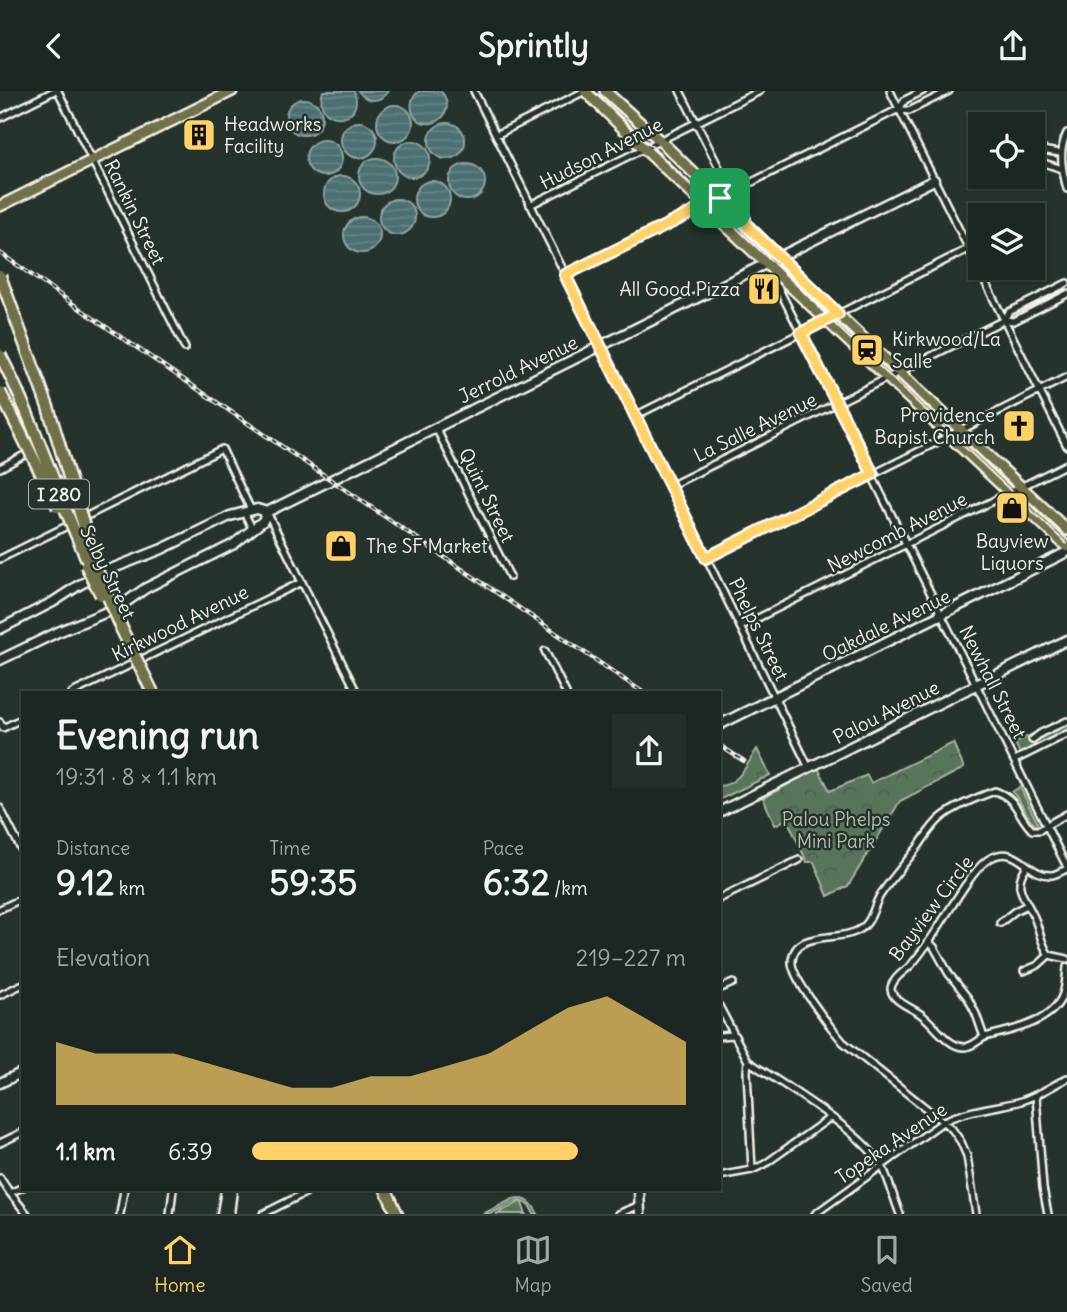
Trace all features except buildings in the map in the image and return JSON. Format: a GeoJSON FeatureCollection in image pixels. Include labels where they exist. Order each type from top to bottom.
{"type":"FeatureCollection","features":[{"type":"Feature","properties":{"kind":"highway"},"geometry":{"type":"LineString","coordinates":[[0,276],[48,407],[98,573],[122,632]]}},
{"type":"Feature","properties":{"kind":"highway","name":"I 280"},"geometry":{"type":"LineString","coordinates":[[0,355],[29,418],[80,545],[150,691]]}},
{"type":"Feature","properties":{"kind":"highway","name":"I 280"},"geometry":{"type":"LineString","coordinates":[[0,392],[150,691]]}},
{"type":"Feature","properties":{"kind":"highway"},"geometry":{"type":"LineString","coordinates":[[384,1191],[393,1214]]}},
{"type":"Feature","properties":{"kind":"main road"},"geometry":{"type":"LineString","coordinates":[[0,206],[232,91]]}},
{"type":"Feature","properties":{"kind":"main road"},"geometry":{"type":"LineString","coordinates":[[585,91],[1067,550]]}},
{"type":"Feature","properties":{"kind":"main road"},"geometry":{"type":"LineString","coordinates":[[605,91],[1067,530]]}},
{"type":"Feature","properties":{"kind":"main road"},"geometry":{"type":"LineString","coordinates":[[732,193],[748,227]]}},
{"type":"Feature","properties":{"kind":"main road"},"geometry":{"type":"LineString","coordinates":[[774,271],[779,287]]}},
{"type":"Feature","properties":{"kind":"street"},"geometry":{"type":"LineString","coordinates":[[0,118],[56,91]]}},
{"type":"Feature","properties":{"kind":"street","name":"Rankin Street"},"geometry":{"type":"LineString","coordinates":[[56,91],[185,348]]}},
{"type":"Feature","properties":{"kind":"street","name":"Phelps Street"},"geometry":{"type":"LineString","coordinates":[[474,91],[809,768]]}},
{"type":"Feature","properties":{"kind":"street"},"geometry":{"type":"LineString","coordinates":[[496,135],[585,91]]}},
{"type":"Feature","properties":{"kind":"street"},"geometry":{"type":"LineString","coordinates":[[680,91],[732,193]]}},
{"type":"Feature","properties":{"kind":"street","name":"Hudson Avenue"},"geometry":{"type":"LineString","coordinates":[[530,205],[760,91]]}},
{"type":"Feature","properties":{"kind":"street"},"geometry":{"type":"LineString","coordinates":[[635,416],[968,249],[890,91]]}},
{"type":"Feature","properties":{"kind":"street"},"geometry":{"type":"LineString","coordinates":[[565,275],[899,109],[905,100],[923,91]]}},
{"type":"Feature","properties":{"kind":"street"},"geometry":{"type":"LineString","coordinates":[[899,109],[909,111],[949,91]]}},
{"type":"Feature","properties":{"kind":"street"},"geometry":{"type":"LineString","coordinates":[[1067,133],[1061,153],[1067,189]]}},
{"type":"Feature","properties":{"kind":"street"},"geometry":{"type":"LineString","coordinates":[[1045,150],[1061,153]]}},
{"type":"Feature","properties":{"kind":"street"},"geometry":{"type":"LineString","coordinates":[[1045,163],[1062,169]]}},
{"type":"Feature","properties":{"kind":"street","name":"Jerrold Avenue"},"geometry":{"type":"LineString","coordinates":[[0,660],[126,603],[146,588],[234,544],[263,521],[267,512],[934,180]]}},
{"type":"Feature","properties":{"kind":"street"},"geometry":{"type":"LineString","coordinates":[[984,280],[1067,446]]}},
{"type":"Feature","properties":{"kind":"street","name":"La Salle Avenue"},"geometry":{"type":"LineString","coordinates":[[670,486],[1004,320],[1009,312],[1067,283]]}},
{"type":"Feature","properties":{"kind":"street","name":"Newhall Street"},"geometry":{"type":"LineString","coordinates":[[779,287],[1067,868]]}},
{"type":"Feature","properties":{"kind":"street","name":"La Salle Avenue"},"geometry":{"type":"LineString","coordinates":[[1004,320],[1014,321],[1067,294]]}},
{"type":"Feature","properties":{"kind":"street"},"geometry":{"type":"LineString","coordinates":[[706,558],[1067,377]]}},
{"type":"Feature","properties":{"kind":"street","name":"Selby Street"},"geometry":{"type":"LineString","coordinates":[[12,416],[131,654]]}},
{"type":"Feature","properties":{"kind":"street","name":"Quint Street"},"geometry":{"type":"LineString","coordinates":[[436,428],[510,577]]}},
{"type":"Feature","properties":{"kind":"street"},"geometry":{"type":"LineString","coordinates":[[0,559],[222,449],[248,511],[253,530]]}},
{"type":"Feature","properties":{"kind":"street"},"geometry":{"type":"LineString","coordinates":[[0,468],[30,452]]}},
{"type":"Feature","properties":{"kind":"street","name":"Newcomb Avenue"},"geometry":{"type":"LineString","coordinates":[[740,627],[1067,464]]}},
{"type":"Feature","properties":{"kind":"street"},"geometry":{"type":"LineString","coordinates":[[0,629],[92,578],[162,549],[230,516],[257,509],[267,512],[357,691]]}},
{"type":"Feature","properties":{"kind":"street","name":"Oakdale Avenue"},"geometry":{"type":"LineString","coordinates":[[721,724],[1067,550]]}},
{"type":"Feature","properties":{"kind":"street","name":"Kirkwood Avenue"},"geometry":{"type":"LineString","coordinates":[[76,691],[302,582]]}},
{"type":"Feature","properties":{"kind":"street","name":"Palou Avenue"},"geometry":{"type":"LineString","coordinates":[[721,811],[1067,640]]}},
{"type":"Feature","properties":{"kind":"street"},"geometry":{"type":"LineString","coordinates":[[545,650],[565,691]]}},
{"type":"Feature","properties":{"kind":"street"},"geometry":{"type":"LineString","coordinates":[[139,670],[150,691]]}},
{"type":"Feature","properties":{"kind":"street"},"geometry":{"type":"LineString","coordinates":[[1,725],[21,719]]}},
{"type":"Feature","properties":{"kind":"street"},"geometry":{"type":"LineString","coordinates":[[1032,740],[1067,721]]}},
{"type":"Feature","properties":{"kind":"street"},"geometry":{"type":"LineString","coordinates":[[1015,760],[1067,734]]}},
{"type":"Feature","properties":{"kind":"street"},"geometry":{"type":"LineString","coordinates":[[976,1214],[967,1156],[961,1142],[944,1121],[843,1042],[793,973],[792,958],[799,945],[807,940],[846,936],[863,927],[889,884],[935,824],[951,811],[995,791],[1010,799],[1032,830],[1038,831],[1067,814]]}},
{"type":"Feature","properties":{"kind":"street"},"geometry":{"type":"LineString","coordinates":[[0,809],[21,849]]}},
{"type":"Feature","properties":{"kind":"street","name":"Bayview Circle"},"geometry":{"type":"LineString","coordinates":[[1067,868],[1053,875],[1046,874],[1007,854],[996,855],[986,861],[972,876],[913,963],[893,982],[892,993],[897,1000],[924,1017],[956,1045],[970,1047],[984,1037],[1014,1030],[1052,1010],[1059,1003],[1065,989],[1067,967]]}},
{"type":"Feature","properties":{"kind":"street"},"geometry":{"type":"LineString","coordinates":[[721,898],[799,860]]}},
{"type":"Feature","properties":{"kind":"street"},"geometry":{"type":"LineString","coordinates":[[1027,866],[1021,877],[1020,888],[1033,914],[1044,948],[1049,955],[1067,960]]}},
{"type":"Feature","properties":{"kind":"street"},"geometry":{"type":"LineString","coordinates":[[0,909],[21,899]]}},
{"type":"Feature","properties":{"kind":"street"},"geometry":{"type":"LineString","coordinates":[[1000,923],[1027,905]]}},
{"type":"Feature","properties":{"kind":"street"},"geometry":{"type":"LineString","coordinates":[[929,942],[972,1005],[984,1037]]}},
{"type":"Feature","properties":{"kind":"street"},"geometry":{"type":"LineString","coordinates":[[1024,971],[1038,965],[1049,955]]}},
{"type":"Feature","properties":{"kind":"street"},"geometry":{"type":"LineString","coordinates":[[721,988],[733,983]]}},
{"type":"Feature","properties":{"kind":"street"},"geometry":{"type":"LineString","coordinates":[[0,995],[21,985]]}},
{"type":"Feature","properties":{"kind":"street"},"geometry":{"type":"LineString","coordinates":[[721,1010],[748,1061],[831,1118],[870,1152],[882,1167],[900,1214]]}},
{"type":"Feature","properties":{"kind":"street"},"geometry":{"type":"LineString","coordinates":[[721,1036],[733,1035]]}},
{"type":"Feature","properties":{"kind":"street"},"geometry":{"type":"LineString","coordinates":[[748,1061],[752,1170]]}},
{"type":"Feature","properties":{"kind":"street"},"geometry":{"type":"LineString","coordinates":[[0,1083],[21,1073]]}},
{"type":"Feature","properties":{"kind":"street","name":"Topeka Avenue"},"geometry":{"type":"LineString","coordinates":[[815,1214],[824,1211],[944,1121],[1036,1096],[1067,1078]]}},
{"type":"Feature","properties":{"kind":"street"},"geometry":{"type":"LineString","coordinates":[[1036,1096],[1044,1199],[1048,1214]]}},
{"type":"Feature","properties":{"kind":"street"},"geometry":{"type":"LineString","coordinates":[[721,1176],[752,1170],[765,1164],[831,1118]]}},
{"type":"Feature","properties":{"kind":"street"},"geometry":{"type":"LineString","coordinates":[[0,1143],[21,1133]]}},
{"type":"Feature","properties":{"kind":"street"},"geometry":{"type":"LineString","coordinates":[[0,1178],[27,1214]]}},
{"type":"Feature","properties":{"kind":"street"},"geometry":{"type":"LineString","coordinates":[[10,1193],[21,1188]]}},
{"type":"Feature","properties":{"kind":"street"},"geometry":{"type":"LineString","coordinates":[[120,1214],[124,1191]]}},
{"type":"Feature","properties":{"kind":"street"},"geometry":{"type":"LineString","coordinates":[[170,1214],[173,1191]]}},
{"type":"Feature","properties":{"kind":"street"},"geometry":{"type":"LineString","coordinates":[[222,1214],[226,1191]]}},
{"type":"Feature","properties":{"kind":"street"},"geometry":{"type":"LineString","coordinates":[[229,1214],[232,1191]]}},
{"type":"Feature","properties":{"kind":"street"},"geometry":{"type":"LineString","coordinates":[[263,1214],[309,1191]]}},
{"type":"Feature","properties":{"kind":"street"},"geometry":{"type":"LineString","coordinates":[[618,1214],[640,1210],[640,1191]]}},
{"type":"Feature","properties":{"kind":"green space"},"geometry":{"type":"Polygon","coordinates":[[[1067,724],[1067,731],[1020,754],[1015,743],[1040,730],[1043,736],[1067,724]]]}},
{"type":"Feature","properties":{"kind":"green space","name":"Palou Phelps Mini Park"},"geometry":{"type":"Polygon","coordinates":[[[953,743],[964,768],[900,801],[848,886],[828,896],[814,862],[807,862],[787,819],[775,825],[763,798],[818,768],[830,791],[867,775],[871,783],[953,743]]]}},
{"type":"Feature","properties":{"kind":"green space"},"geometry":{"type":"Polygon","coordinates":[[[757,749],[770,775],[721,799],[721,786],[732,782],[746,767],[757,749]]]}},
{"type":"Feature","properties":{"kind":"green space"},"geometry":{"type":"Polygon","coordinates":[[[1020,787],[1038,824],[1036,826],[1012,792],[1020,787]]]}},
{"type":"Feature","properties":{"kind":"green space"},"geometry":{"type":"Polygon","coordinates":[[[518,1198],[530,1203],[538,1214],[534,1214],[529,1205],[521,1201],[526,1214],[496,1214],[519,1201],[490,1214],[483,1214],[513,1199],[518,1198]]]}},
{"type":"Feature","properties":{"kind":"water"},"geometry":{"type":"Polygon","coordinates":[[[323,91],[354,91],[356,102],[353,111],[347,116],[331,116],[321,102],[323,91]]]}},
{"type":"Feature","properties":{"kind":"water"},"geometry":{"type":"Polygon","coordinates":[[[358,91],[389,91],[382,98],[374,100],[365,98],[358,91]]]}},
{"type":"Feature","properties":{"kind":"water"},"geometry":{"type":"Polygon","coordinates":[[[419,91],[443,94],[447,109],[440,120],[427,123],[416,118],[411,105],[419,91]]]}},
{"type":"Feature","properties":{"kind":"water"},"geometry":{"type":"Polygon","coordinates":[[[304,99],[317,104],[322,117],[317,130],[304,135],[291,130],[286,117],[291,104],[304,99]]]}},
{"type":"Feature","properties":{"kind":"water"},"geometry":{"type":"Polygon","coordinates":[[[395,105],[408,110],[413,123],[408,136],[395,141],[382,136],[377,123],[382,110],[395,105]]]}},
{"type":"Feature","properties":{"kind":"water"},"geometry":{"type":"Polygon","coordinates":[[[359,122],[372,127],[377,140],[372,153],[359,158],[346,153],[341,140],[346,127],[359,122]]]}},
{"type":"Feature","properties":{"kind":"water"},"geometry":{"type":"Polygon","coordinates":[[[447,123],[460,128],[465,141],[460,154],[447,159],[434,154],[429,141],[434,128],[447,123]]]}},
{"type":"Feature","properties":{"kind":"water"},"geometry":{"type":"Polygon","coordinates":[[[324,140],[337,145],[342,158],[337,171],[324,176],[311,171],[306,158],[311,145],[324,140]]]}},
{"type":"Feature","properties":{"kind":"water"},"geometry":{"type":"Polygon","coordinates":[[[412,141],[425,146],[430,159],[425,172],[412,177],[399,172],[394,159],[399,146],[412,141]]]}},
{"type":"Feature","properties":{"kind":"water"},"geometry":{"type":"Polygon","coordinates":[[[377,158],[390,163],[395,176],[390,189],[377,194],[364,189],[359,176],[364,163],[377,158]]]}},
{"type":"Feature","properties":{"kind":"water"},"geometry":{"type":"Polygon","coordinates":[[[467,164],[480,169],[485,182],[480,195],[467,200],[454,195],[449,182],[454,169],[467,164]]]}},
{"type":"Feature","properties":{"kind":"water"},"geometry":{"type":"Polygon","coordinates":[[[342,176],[355,181],[360,194],[355,207],[342,212],[329,207],[324,194],[329,181],[342,176]]]}},
{"type":"Feature","properties":{"kind":"water"},"geometry":{"type":"Polygon","coordinates":[[[432,181],[445,186],[450,199],[445,212],[432,217],[419,212],[414,199],[419,186],[432,181]]]}},
{"type":"Feature","properties":{"kind":"water"},"geometry":{"type":"Polygon","coordinates":[[[397,199],[410,204],[415,217],[410,230],[397,235],[384,230],[379,217],[384,204],[397,199]]]}},
{"type":"Feature","properties":{"kind":"water"},"geometry":{"type":"Polygon","coordinates":[[[362,217],[375,222],[380,235],[375,248],[362,253],[349,248],[344,235],[349,222],[362,217]]]}},
{"type":"Feature","properties":{"kind":"tram line"},"geometry":{"type":"LineString","coordinates":[[594,91],[1067,544]]}},
{"type":"Feature","properties":{"kind":"railway"},"geometry":{"type":"LineString","coordinates":[[0,253],[641,691]]}},
{"type":"Feature","properties":{"kind":"railway"},"geometry":{"type":"LineString","coordinates":[[721,746],[744,761]]}},
{"type":"Feature","properties":{"kind":"place","name":"Headworks Facility"},"geometry":{"type":"Point","coordinates":[199,135]}},
{"type":"Feature","properties":{"kind":"place","name":"All Good Pizza"},"geometry":{"type":"Point","coordinates":[764,289]}},
{"type":"Feature","properties":{"kind":"place","name":"Kirkwood/La Salle"},"geometry":{"type":"Point","coordinates":[867,350]}},
{"type":"Feature","properties":{"kind":"place","name":"Providence Bapist Church"},"geometry":{"type":"Point","coordinates":[1019,426]}},
{"type":"Feature","properties":{"kind":"place","name":"Bayview Liquors"},"geometry":{"type":"Point","coordinates":[1012,508]}},
{"type":"Feature","properties":{"kind":"place","name":"The SF Market"},"geometry":{"type":"Point","coordinates":[341,546]}},
{"type":"Feature","properties":{"kind":"route"},"geometry":{"type":"LineString","coordinates":[[732,193],[748,227],[838,314],[801,333],[873,474],[706,558],[565,275],[720,198],[732,193]]}}]}
